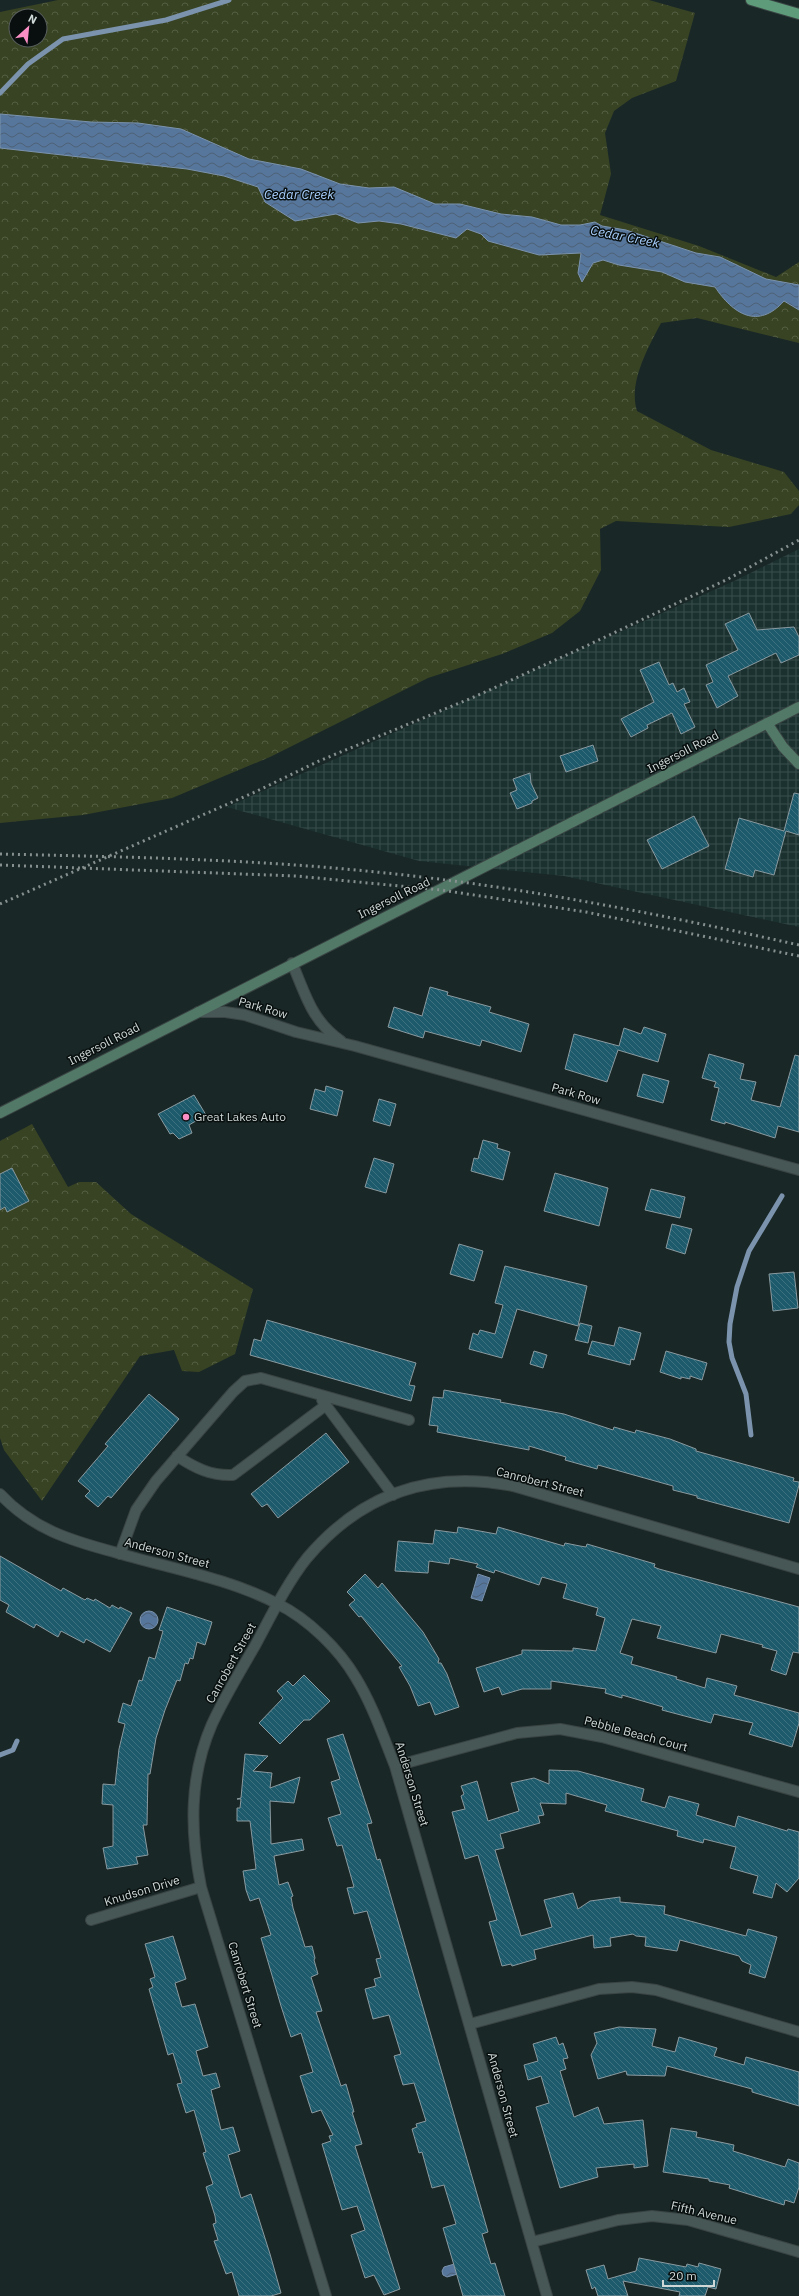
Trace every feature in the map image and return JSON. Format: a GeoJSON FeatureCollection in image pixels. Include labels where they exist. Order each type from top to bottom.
{"type":"FeatureCollection","features":[{"type":"Feature","properties":{"kind":"main road"},"geometry":{"type":"LineString","coordinates":[[751,0],[799,14]]}},
{"type":"Feature","properties":{"kind":"main road","name":"Ingersoll Road"},"geometry":{"type":"LineString","coordinates":[[0,1113],[292,963],[441,890],[799,706]]}},
{"type":"Feature","properties":{"kind":"main road"},"geometry":{"type":"LineString","coordinates":[[767,723],[783,747],[799,764]]}},
{"type":"Feature","properties":{"kind":"street","name":"Park Row"},"geometry":{"type":"LineString","coordinates":[[292,963],[319,1021],[327,1031],[346,1044]]}},
{"type":"Feature","properties":{"kind":"street","name":"Park Row"},"geometry":{"type":"LineString","coordinates":[[196,1012],[225,1012],[245,1015],[296,1032],[346,1044],[799,1170]]}},
{"type":"Feature","properties":{"kind":"street"},"geometry":{"type":"LineString","coordinates":[[120,1554],[136,1510],[156,1481],[233,1392],[251,1378],[261,1378],[409,1420]]}},
{"type":"Feature","properties":{"kind":"street"},"geometry":{"type":"LineString","coordinates":[[318,1394],[393,1495]]}},
{"type":"Feature","properties":{"kind":"street"},"geometry":{"type":"LineString","coordinates":[[177,1456],[206,1473],[221,1476],[233,1475],[326,1405]]}},
{"type":"Feature","properties":{"kind":"street","name":"Canrobert Street"},"geometry":{"type":"LineString","coordinates":[[326,2296],[201,1887],[194,1851],[192,1819],[196,1782],[201,1758],[212,1724],[226,1696],[279,1604],[307,1559],[328,1536],[350,1518],[393,1495],[430,1483],[446,1480],[495,1482],[799,1569]]}},
{"type":"Feature","properties":{"kind":"street","name":"Anderson Street"},"geometry":{"type":"LineString","coordinates":[[0,1494],[22,1514],[52,1532],[120,1554],[219,1581],[279,1604],[302,1619],[324,1639],[355,1677],[377,1719],[395,1766],[470,2024],[503,2145],[548,2296]]}},
{"type":"Feature","properties":{"kind":"street","name":"Pebble Beach Court"},"geometry":{"type":"LineString","coordinates":[[395,1766],[517,1733],[560,1729],[602,1736],[799,1792]]}},
{"type":"Feature","properties":{"kind":"street","name":"Knudson Drive"},"geometry":{"type":"LineString","coordinates":[[91,1920],[201,1887]]}},
{"type":"Feature","properties":{"kind":"street"},"geometry":{"type":"LineString","coordinates":[[470,2024],[586,1991],[632,1987],[656,1990],[799,2032]]}},
{"type":"Feature","properties":{"kind":"street","name":"Fifth Avenue"},"geometry":{"type":"LineString","coordinates":[[532,2242],[618,2220],[652,2216],[688,2220],[799,2252]]}},
{"type":"Feature","properties":{"kind":"shaded area"},"geometry":{"type":"Polygon","coordinates":[[[799,549],[799,927],[564,876],[419,861],[227,807],[734,581],[799,549]]]}},
{"type":"Feature","properties":{"kind":"green space"},"geometry":{"type":"Polygon","coordinates":[[[58,0],[649,0],[695,13],[676,81],[632,98],[614,111],[605,133],[611,174],[600,215],[699,246],[776,277],[799,262],[799,343],[697,318],[661,323],[645,354],[637,377],[635,400],[637,411],[711,450],[784,472],[799,491],[799,505],[791,514],[729,527],[616,521],[600,529],[601,570],[580,611],[552,633],[502,654],[428,678],[270,757],[172,798],[83,815],[0,823],[0,12],[8,10],[8,48],[48,48],[48,8],[19,8],[58,0]]]}},
{"type":"Feature","properties":{"kind":"green space"},"geometry":{"type":"Polygon","coordinates":[[[32,1124],[68,1187],[79,1182],[96,1182],[131,1214],[253,1289],[235,1354],[199,1372],[182,1371],[174,1350],[140,1356],[42,1501],[4,1450],[0,1438],[0,1141],[32,1124]]]}},
{"type":"Feature","properties":{"kind":"water","name":"Cedar Creek"},"geometry":{"type":"Polygon","coordinates":[[[0,114],[91,122],[138,123],[181,129],[249,159],[301,169],[340,184],[369,188],[394,187],[435,204],[460,204],[501,214],[532,217],[561,225],[580,225],[595,222],[602,226],[626,230],[696,253],[720,257],[766,279],[799,285],[799,310],[784,301],[774,310],[765,315],[746,315],[730,305],[715,287],[685,282],[662,272],[619,265],[603,260],[593,263],[582,282],[578,273],[581,253],[539,255],[488,241],[481,234],[467,229],[456,238],[401,224],[379,221],[358,223],[336,214],[295,221],[265,202],[258,187],[224,176],[187,169],[0,148],[0,114]]]}},
{"type":"Feature","properties":{"kind":"water"},"geometry":{"type":"Polygon","coordinates":[[[478,1574],[490,1578],[482,1601],[471,1598],[478,1574]]]}},
{"type":"Feature","properties":{"kind":"water"},"geometry":{"type":"Polygon","coordinates":[[[145,1611],[153,1611],[158,1616],[156,1627],[153,1629],[145,1629],[140,1624],[140,1616],[145,1611]]]}},
{"type":"Feature","properties":{"kind":"water"},"geometry":{"type":"Polygon","coordinates":[[[458,2263],[461,2273],[447,2277],[443,2275],[442,2271],[444,2267],[458,2263]]]}},
{"type":"Feature","properties":{"kind":"building"},"geometry":{"type":"Polygon","coordinates":[[[749,613],[757,630],[794,627],[799,637],[799,655],[781,663],[776,653],[728,676],[738,696],[717,708],[706,685],[713,682],[706,665],[738,650],[725,624],[749,613]]]}},
{"type":"Feature","properties":{"kind":"building"},"geometry":{"type":"Polygon","coordinates":[[[659,662],[669,685],[673,683],[677,692],[684,688],[690,702],[684,704],[695,727],[681,734],[672,713],[647,725],[648,728],[631,737],[621,719],[654,702],[640,670],[659,662]]]}},
{"type":"Feature","properties":{"kind":"building"},"geometry":{"type":"Polygon","coordinates":[[[593,745],[598,761],[566,772],[560,756],[593,745]]]}},
{"type":"Feature","properties":{"kind":"building"},"geometry":{"type":"Polygon","coordinates":[[[530,773],[531,783],[538,798],[532,801],[532,803],[517,809],[510,793],[517,790],[513,779],[530,773]]]}},
{"type":"Feature","properties":{"kind":"building"},"geometry":{"type":"Polygon","coordinates":[[[794,793],[799,794],[799,835],[786,831],[774,875],[755,870],[753,877],[725,869],[739,818],[784,831],[794,793]]]}},
{"type":"Feature","properties":{"kind":"building"},"geometry":{"type":"Polygon","coordinates":[[[694,816],[709,846],[662,869],[647,840],[694,816]]]}},
{"type":"Feature","properties":{"kind":"building"},"geometry":{"type":"Polygon","coordinates":[[[430,987],[448,992],[447,995],[491,1007],[489,1012],[529,1024],[521,1052],[482,1040],[480,1046],[425,1031],[423,1038],[388,1027],[394,1007],[422,1016],[430,987]]]}},
{"type":"Feature","properties":{"kind":"building"},"geometry":{"type":"Polygon","coordinates":[[[644,1027],[666,1034],[658,1062],[618,1050],[607,1082],[565,1069],[574,1034],[619,1046],[624,1028],[641,1034],[644,1027]]]}},
{"type":"Feature","properties":{"kind":"building"},"geometry":{"type":"Polygon","coordinates":[[[709,1054],[744,1064],[740,1079],[756,1082],[751,1100],[780,1107],[795,1055],[799,1056],[799,1132],[778,1126],[775,1138],[725,1122],[725,1124],[711,1120],[719,1088],[714,1087],[716,1082],[702,1078],[709,1054]]]}},
{"type":"Feature","properties":{"kind":"building"},"geometry":{"type":"Polygon","coordinates":[[[643,1074],[669,1081],[663,1103],[637,1096],[643,1074]]]}},
{"type":"Feature","properties":{"kind":"building"},"geometry":{"type":"Polygon","coordinates":[[[326,1086],[343,1091],[337,1116],[310,1109],[315,1089],[325,1092],[326,1086]]]}},
{"type":"Feature","properties":{"kind":"building"},"geometry":{"type":"Polygon","coordinates":[[[194,1095],[206,1115],[189,1125],[192,1133],[179,1139],[173,1133],[170,1134],[158,1114],[194,1095]]]}},
{"type":"Feature","properties":{"kind":"building"},"geometry":{"type":"Polygon","coordinates":[[[379,1099],[396,1104],[390,1126],[373,1121],[379,1099]]]}},
{"type":"Feature","properties":{"kind":"building"},"geometry":{"type":"Polygon","coordinates":[[[483,1140],[498,1144],[497,1148],[510,1152],[503,1180],[471,1171],[474,1158],[478,1159],[483,1140]]]}},
{"type":"Feature","properties":{"kind":"building"},"geometry":{"type":"Polygon","coordinates":[[[374,1158],[394,1164],[386,1193],[365,1187],[374,1158]]]}},
{"type":"Feature","properties":{"kind":"building"},"geometry":{"type":"Polygon","coordinates":[[[12,1168],[29,1201],[7,1212],[5,1207],[0,1210],[0,1174],[12,1168]]]}},
{"type":"Feature","properties":{"kind":"building"},"geometry":{"type":"Polygon","coordinates":[[[555,1173],[608,1188],[599,1226],[544,1211],[555,1173]]]}},
{"type":"Feature","properties":{"kind":"building"},"geometry":{"type":"Polygon","coordinates":[[[651,1189],[685,1197],[680,1218],[645,1210],[651,1189]]]}},
{"type":"Feature","properties":{"kind":"building"},"geometry":{"type":"Polygon","coordinates":[[[672,1224],[692,1229],[685,1254],[666,1248],[672,1224]]]}},
{"type":"Feature","properties":{"kind":"building"},"geometry":{"type":"Polygon","coordinates":[[[459,1244],[483,1251],[474,1281],[450,1274],[459,1244]]]}},
{"type":"Feature","properties":{"kind":"building"},"geometry":{"type":"Polygon","coordinates":[[[505,1266],[587,1286],[578,1326],[517,1309],[502,1358],[469,1349],[473,1333],[478,1335],[480,1330],[495,1334],[503,1305],[495,1303],[505,1266]]]}},
{"type":"Feature","properties":{"kind":"building"},"geometry":{"type":"Polygon","coordinates":[[[794,1272],[798,1308],[773,1311],[769,1274],[794,1272]]]}},
{"type":"Feature","properties":{"kind":"building"},"geometry":{"type":"Polygon","coordinates":[[[267,1320],[416,1363],[409,1385],[415,1386],[411,1401],[250,1355],[254,1339],[261,1341],[267,1320]]]}},
{"type":"Feature","properties":{"kind":"building"},"geometry":{"type":"Polygon","coordinates":[[[580,1323],[592,1326],[588,1343],[575,1340],[580,1323]]]}},
{"type":"Feature","properties":{"kind":"building"},"geometry":{"type":"Polygon","coordinates":[[[619,1327],[641,1333],[634,1360],[631,1359],[630,1365],[588,1354],[592,1341],[614,1346],[619,1327]]]}},
{"type":"Feature","properties":{"kind":"building"},"geometry":{"type":"Polygon","coordinates":[[[534,1351],[547,1355],[543,1368],[530,1364],[534,1351]]]}},
{"type":"Feature","properties":{"kind":"building"},"geometry":{"type":"Polygon","coordinates":[[[666,1351],[707,1363],[702,1380],[690,1376],[690,1379],[681,1377],[681,1379],[660,1372],[666,1351]]]}},
{"type":"Feature","properties":{"kind":"building"},"geometry":{"type":"Polygon","coordinates":[[[444,1390],[501,1400],[500,1402],[564,1414],[613,1430],[614,1427],[635,1433],[636,1430],[670,1439],[696,1449],[696,1451],[794,1478],[793,1481],[799,1482],[799,1485],[789,1523],[697,1498],[697,1496],[673,1490],[673,1486],[598,1465],[597,1469],[565,1460],[566,1457],[529,1446],[529,1450],[437,1432],[438,1426],[429,1425],[433,1397],[443,1398],[444,1390]]]}},
{"type":"Feature","properties":{"kind":"building"},"geometry":{"type":"Polygon","coordinates":[[[149,1394],[179,1419],[111,1498],[108,1496],[98,1507],[85,1496],[90,1491],[78,1481],[108,1446],[105,1444],[149,1394]]]}},
{"type":"Feature","properties":{"kind":"building"},"geometry":{"type":"Polygon","coordinates":[[[326,1433],[349,1462],[278,1518],[267,1504],[262,1507],[251,1494],[326,1433]]]}},
{"type":"Feature","properties":{"kind":"building"},"geometry":{"type":"Polygon","coordinates":[[[458,1527],[496,1534],[498,1527],[564,1546],[565,1543],[586,1547],[587,1544],[655,1564],[654,1567],[659,1569],[799,1607],[799,1653],[793,1652],[786,1675],[771,1670],[777,1651],[762,1647],[763,1645],[721,1634],[716,1653],[657,1638],[661,1626],[632,1619],[620,1653],[633,1657],[631,1664],[677,1677],[676,1679],[705,1688],[707,1678],[737,1686],[734,1695],[799,1713],[799,1723],[792,1747],[749,1734],[753,1723],[714,1714],[711,1723],[662,1710],[663,1707],[622,1695],[622,1698],[605,1693],[606,1689],[551,1681],[551,1689],[522,1689],[502,1695],[499,1687],[484,1692],[476,1668],[522,1654],[522,1650],[573,1651],[573,1648],[596,1651],[605,1618],[596,1615],[598,1608],[563,1598],[567,1584],[542,1577],[539,1585],[495,1570],[494,1573],[476,1567],[478,1564],[450,1558],[449,1564],[429,1561],[428,1573],[395,1571],[398,1541],[433,1544],[435,1530],[457,1533],[458,1527]]]}},
{"type":"Feature","properties":{"kind":"building"},"geometry":{"type":"Polygon","coordinates":[[[0,1556],[61,1591],[63,1588],[85,1600],[87,1598],[94,1601],[95,1599],[110,1608],[112,1605],[132,1613],[110,1652],[86,1639],[84,1643],[61,1631],[58,1637],[36,1624],[34,1628],[6,1612],[9,1605],[0,1600],[0,1556]]]}},
{"type":"Feature","properties":{"kind":"building"},"geometry":{"type":"Polygon","coordinates":[[[365,1574],[378,1588],[382,1583],[423,1632],[439,1659],[438,1663],[441,1663],[447,1674],[459,1707],[435,1715],[430,1702],[418,1706],[410,1686],[399,1667],[402,1666],[361,1616],[359,1617],[349,1605],[355,1600],[347,1592],[365,1574]]]}},
{"type":"Feature","properties":{"kind":"building"},"geometry":{"type":"Polygon","coordinates":[[[167,1607],[212,1622],[205,1645],[197,1642],[193,1659],[190,1658],[188,1664],[185,1663],[180,1681],[177,1680],[156,1738],[150,1774],[148,1774],[147,1825],[143,1825],[148,1855],[136,1857],[138,1864],[107,1869],[103,1848],[113,1846],[113,1805],[102,1804],[103,1784],[115,1785],[119,1749],[125,1724],[118,1722],[123,1703],[131,1706],[139,1680],[142,1681],[149,1657],[155,1659],[163,1631],[159,1630],[167,1607]]]}},
{"type":"Feature","properties":{"kind":"building"},"geometry":{"type":"Polygon","coordinates":[[[304,1675],[330,1701],[310,1720],[304,1720],[280,1744],[259,1723],[283,1698],[277,1691],[288,1681],[293,1686],[304,1675]]]}},
{"type":"Feature","properties":{"kind":"building"},"geometry":{"type":"Polygon","coordinates":[[[343,1734],[372,1823],[367,1824],[377,1860],[380,1859],[488,2232],[482,2234],[491,2264],[495,2263],[505,2296],[463,2296],[443,2228],[456,2224],[444,2185],[432,2188],[422,2152],[419,2153],[412,2129],[417,2127],[416,2124],[426,2121],[414,2083],[403,2085],[394,2056],[401,2054],[389,2015],[373,2019],[365,1989],[376,1986],[374,1979],[381,1977],[376,1959],[381,1958],[367,1911],[354,1914],[347,1888],[354,1887],[342,1845],[337,1846],[328,1818],[341,1814],[331,1782],[340,1779],[327,1739],[343,1734]]]}},
{"type":"Feature","properties":{"kind":"building"},"geometry":{"type":"Polygon","coordinates":[[[245,1754],[268,1756],[253,1771],[272,1773],[270,1788],[300,1777],[294,1803],[270,1801],[271,1844],[302,1839],[304,1850],[274,1856],[279,1885],[288,1882],[293,1896],[291,1897],[293,1908],[305,1947],[312,1946],[318,1974],[311,1977],[322,2011],[316,2012],[341,2086],[346,2084],[354,2112],[352,2112],[362,2144],[355,2146],[400,2289],[384,2295],[374,2275],[365,2278],[351,2235],[365,2230],[357,2206],[342,2210],[322,2144],[331,2141],[329,2136],[333,2135],[321,2110],[312,2113],[300,2076],[313,2072],[301,2033],[291,2037],[281,2006],[261,1938],[271,1935],[259,1898],[250,1901],[246,1890],[243,1871],[256,1869],[250,1821],[237,1821],[237,1808],[240,1808],[241,1799],[237,1799],[241,1798],[245,1754]]]}},
{"type":"Feature","properties":{"kind":"building"},"geometry":{"type":"Polygon","coordinates":[[[549,1770],[578,1771],[644,1789],[641,1801],[665,1808],[669,1796],[699,1804],[696,1815],[735,1827],[738,1816],[787,1831],[788,1829],[799,1832],[799,1878],[787,1892],[776,1883],[772,1898],[753,1893],[758,1876],[730,1868],[736,1847],[704,1839],[703,1843],[677,1836],[678,1831],[605,1811],[607,1805],[566,1793],[566,1804],[540,1803],[544,1815],[538,1816],[540,1823],[500,1834],[504,1848],[495,1850],[521,1936],[552,1927],[544,1900],[573,1893],[578,1909],[590,1901],[620,1897],[620,1902],[665,1906],[664,1914],[746,1936],[748,1929],[777,1937],[765,1978],[749,1973],[751,1965],[742,1961],[739,1956],[680,1940],[677,1951],[645,1946],[646,1937],[636,1936],[633,1934],[610,1938],[611,1946],[594,1948],[593,1935],[534,1950],[536,1959],[512,1966],[511,1964],[502,1966],[489,1922],[497,1920],[478,1855],[465,1859],[452,1812],[465,1809],[461,1796],[464,1794],[461,1786],[477,1781],[488,1821],[519,1811],[511,1783],[534,1778],[549,1784],[549,1770]]]}},
{"type":"Feature","properties":{"kind":"building"},"geometry":{"type":"Polygon","coordinates":[[[173,1936],[186,1979],[175,1983],[182,2007],[195,2004],[208,2047],[196,2051],[203,2076],[216,2073],[220,2087],[211,2090],[221,2130],[233,2127],[240,2151],[228,2155],[241,2198],[251,2194],[281,2293],[271,2296],[239,2296],[232,2272],[226,2274],[214,2241],[218,2240],[213,2224],[216,2223],[215,2216],[206,2187],[213,2184],[203,2153],[206,2152],[194,2110],[186,2113],[177,2084],[182,2083],[173,2053],[168,2055],[149,1989],[153,1987],[150,1979],[155,1977],[145,1944],[173,1936]]]}},
{"type":"Feature","properties":{"kind":"building"},"geometry":{"type":"Polygon","coordinates":[[[619,2027],[656,2029],[652,2046],[675,2052],[679,2037],[717,2048],[714,2056],[744,2065],[746,2057],[799,2072],[799,2106],[752,2092],[752,2089],[667,2066],[665,2076],[627,2075],[626,2071],[598,2079],[591,2055],[597,2043],[594,2033],[619,2027]]]}},
{"type":"Feature","properties":{"kind":"building"},"geometry":{"type":"Polygon","coordinates":[[[556,2037],[559,2045],[563,2043],[568,2058],[563,2059],[566,2069],[560,2071],[574,2117],[598,2107],[604,2124],[643,2120],[648,2166],[634,2168],[634,2164],[596,2168],[598,2177],[560,2188],[536,2107],[549,2103],[541,2076],[528,2080],[524,2065],[538,2061],[533,2044],[556,2037]]]}},
{"type":"Feature","properties":{"kind":"building"},"geometry":{"type":"Polygon","coordinates":[[[671,2128],[697,2132],[696,2137],[734,2145],[733,2151],[785,2167],[788,2159],[799,2163],[799,2187],[794,2203],[785,2200],[784,2205],[729,2188],[730,2185],[709,2181],[709,2179],[663,2172],[671,2128]]]}},
{"type":"Feature","properties":{"kind":"building"},"geometry":{"type":"Polygon","coordinates":[[[639,2258],[686,2267],[687,2264],[698,2267],[699,2263],[721,2269],[716,2289],[708,2287],[705,2296],[679,2296],[680,2292],[623,2281],[628,2296],[598,2296],[595,2287],[592,2289],[586,2270],[604,2265],[608,2279],[636,2271],[639,2258]]]}},
{"type":"Feature","properties":{"kind":"waterway"},"geometry":{"type":"LineString","coordinates":[[0,93],[28,64],[63,39],[166,20],[229,0]]}},
{"type":"Feature","properties":{"kind":"waterway"},"geometry":{"type":"LineString","coordinates":[[751,1435],[746,1394],[732,1358],[729,1342],[730,1324],[737,1287],[749,1251],[782,1196]]}},
{"type":"Feature","properties":{"kind":"waterway"},"geometry":{"type":"LineString","coordinates":[[0,1755],[13,1750],[17,1741]]}},
{"type":"Feature","properties":{"kind":"railway"},"geometry":{"type":"LineString","coordinates":[[0,904],[255,792],[319,761],[474,697],[584,647],[728,579],[799,540]]}},
{"type":"Feature","properties":{"kind":"railway"},"geometry":{"type":"LineString","coordinates":[[0,854],[235,861],[376,872],[429,878],[588,902],[694,922],[799,945]]}},
{"type":"Feature","properties":{"kind":"railway"},"geometry":{"type":"LineString","coordinates":[[0,865],[296,876],[441,890],[586,912],[799,956]]}},
{"type":"Feature","properties":{"kind":"place","name":"Great Lakes Auto"},"geometry":{"type":"Point","coordinates":[186,1117]}}]}
